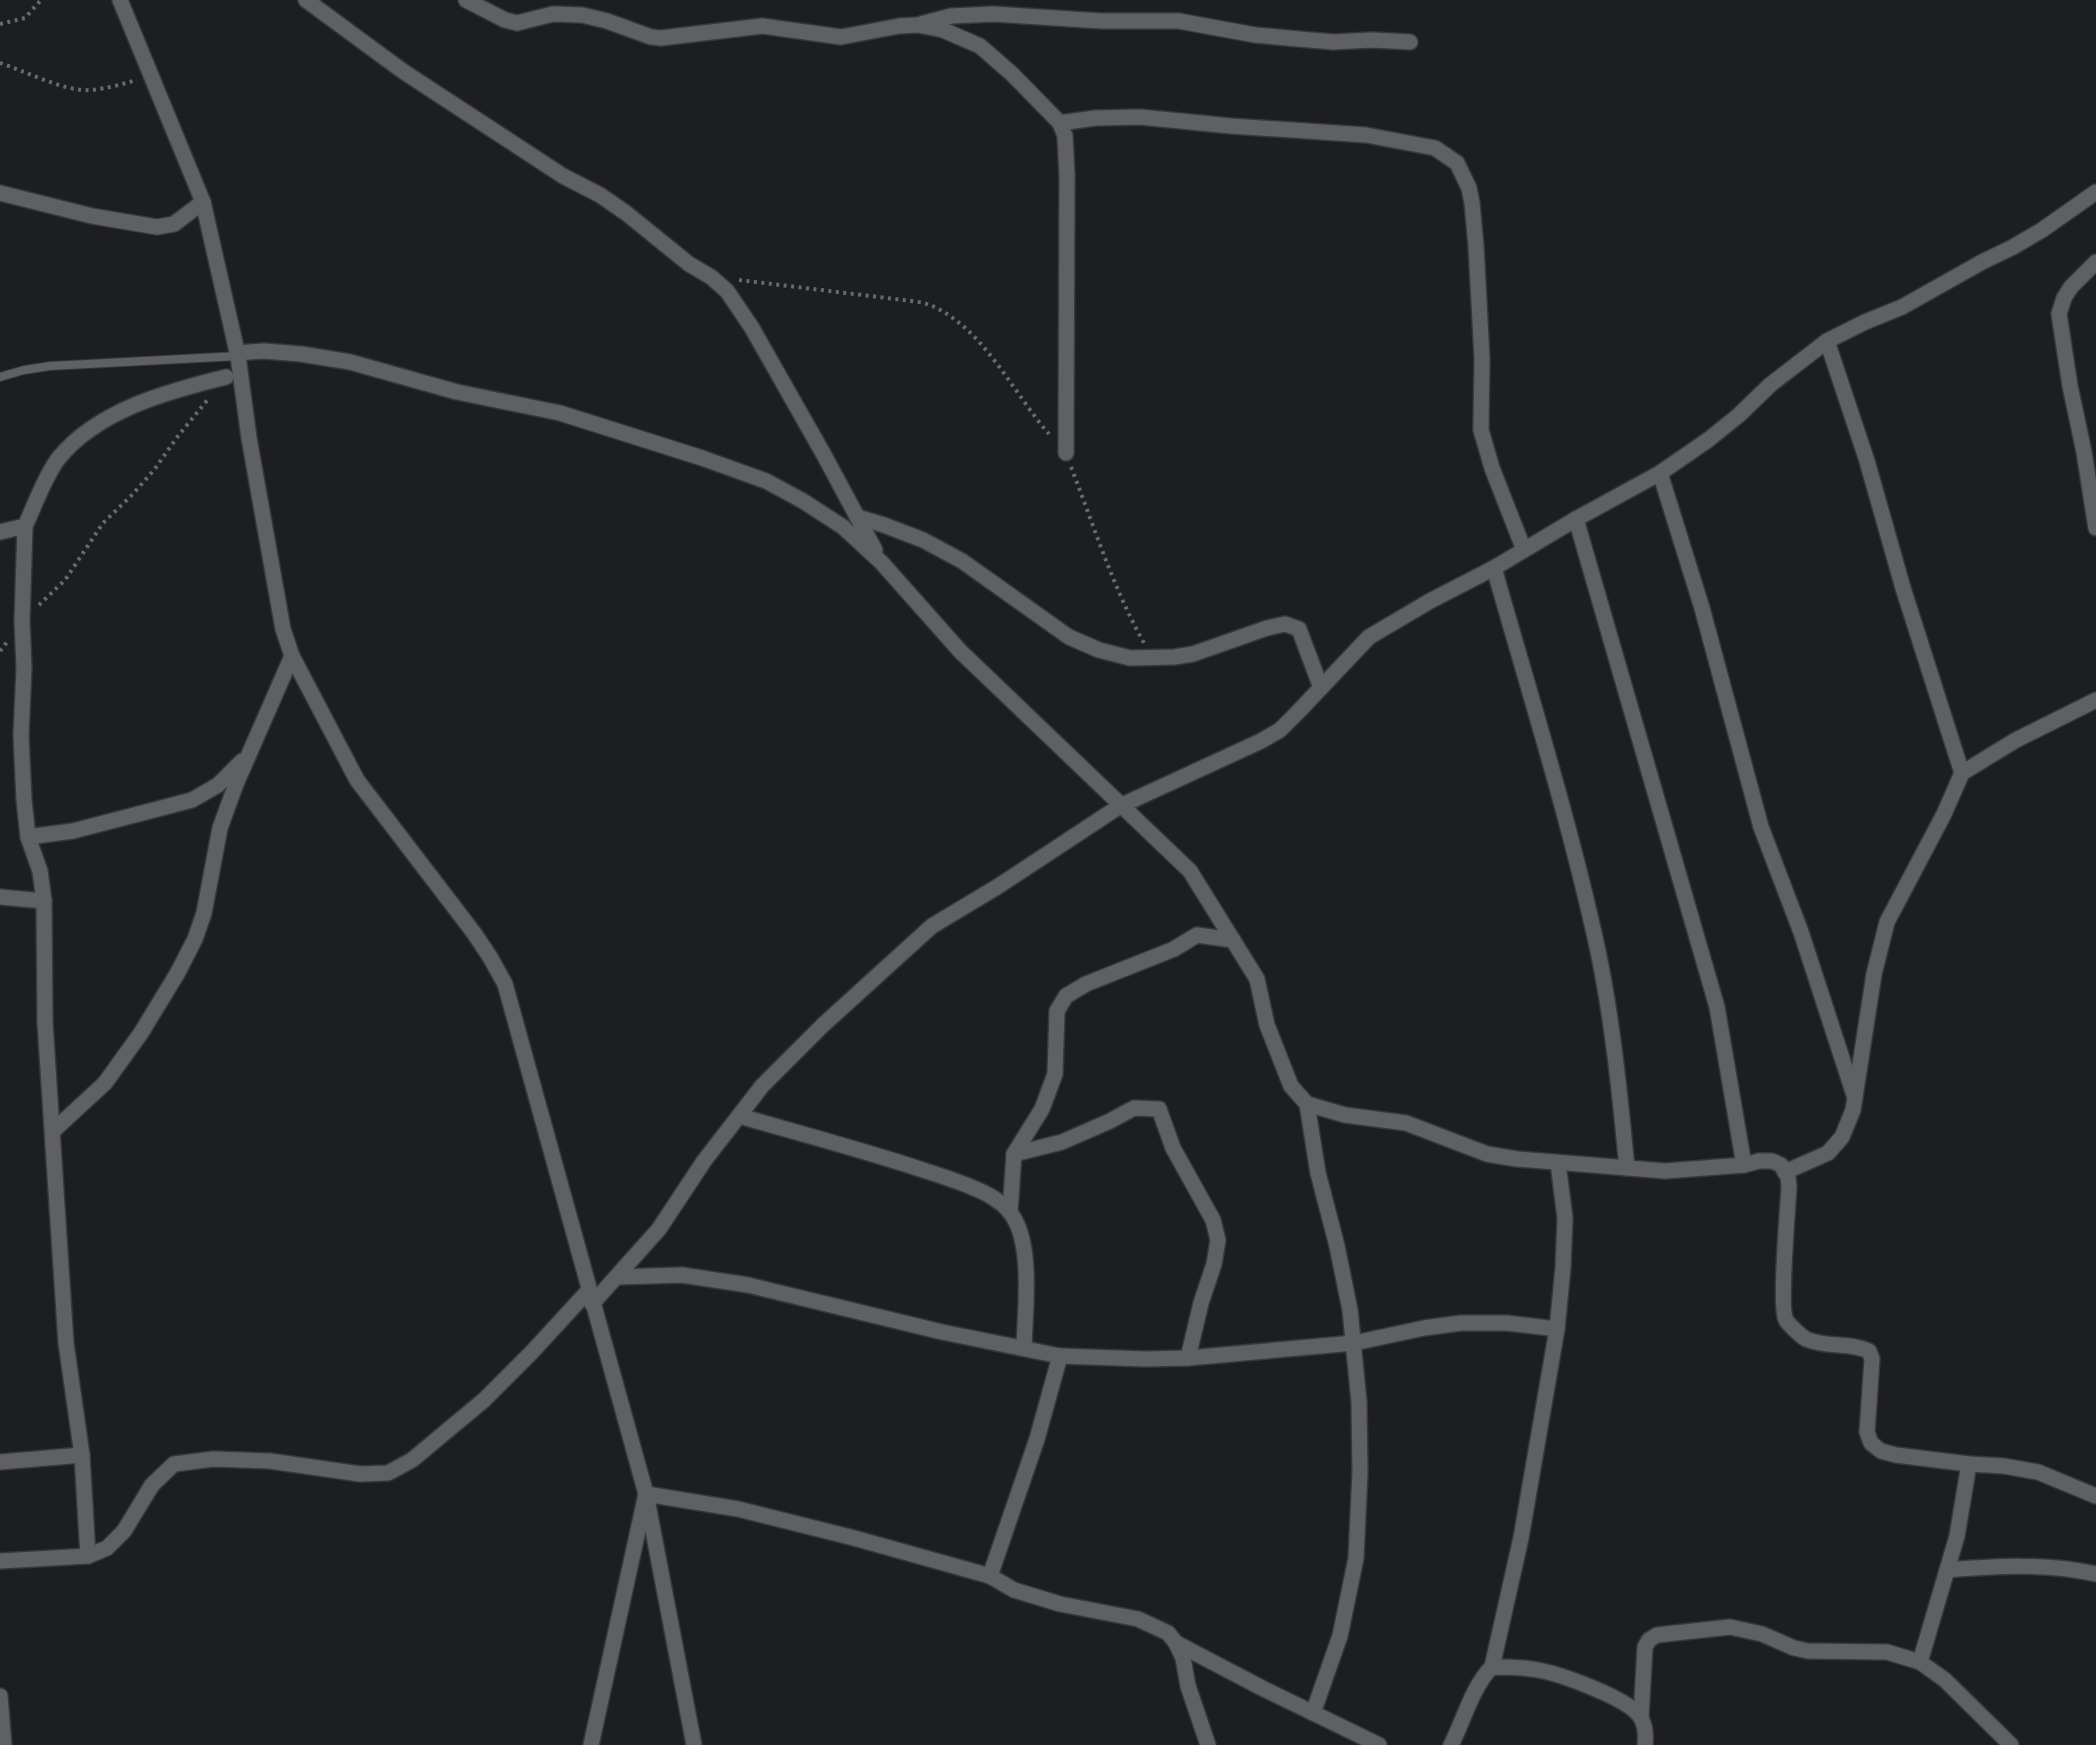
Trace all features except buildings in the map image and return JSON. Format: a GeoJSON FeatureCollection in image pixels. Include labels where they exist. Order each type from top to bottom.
{"type":"FeatureCollection","features":[{"type":"Feature","properties":{"kind":"street"},"geometry":{"type":"LineString","coordinates":[[120,0],[203,202],[237,355],[249,438],[283,629],[292,656],[357,780],[474,933],[505,984],[646,1494],[694,1745]]}},
{"type":"Feature","properties":{"kind":"street"},"geometry":{"type":"LineString","coordinates":[[306,0],[404,72],[563,177],[600,195],[626,213],[688,264],[711,277],[727,291],[740,309],[824,455],[882,563]]}},
{"type":"Feature","properties":{"kind":"street"},"geometry":{"type":"LineString","coordinates":[[466,0],[517,23],[553,14],[582,15],[661,38],[762,26],[846,37],[879,28],[918,25],[951,16],[993,14],[1102,21],[1179,21],[1255,35],[1333,42],[1372,40],[1410,42]]}},
{"type":"Feature","properties":{"kind":"street"},"geometry":{"type":"LineString","coordinates":[[918,25],[943,30],[980,46],[1060,123],[1065,136],[1067,175],[1066,453]]}},
{"type":"Feature","properties":{"kind":"street"},"geometry":{"type":"LineString","coordinates":[[1060,123],[1095,118],[1140,117],[1366,135],[1435,148],[1457,163],[1469,188],[1475,235],[1482,336],[1481,430],[1492,468],[1524,550]]}},
{"type":"Feature","properties":{"kind":"street"},"geometry":{"type":"LineString","coordinates":[[0,1561],[88,1556],[107,1548],[124,1532],[152,1485],[174,1464],[213,1459],[270,1461],[360,1474],[388,1473],[412,1460],[484,1400],[591,1297],[617,1277],[659,1229],[704,1161],[762,1086],[823,1025],[932,926],[1120,806],[1261,741],[1280,729],[1369,637],[1660,473],[1708,440],[1739,415],[1770,385],[1827,341],[1864,322],[1902,307],[2013,247],[2042,230],[2096,192]]}},
{"type":"Feature","properties":{"kind":"street"},"geometry":{"type":"LineString","coordinates":[[0,194],[92,216],[157,227],[174,224],[203,202]]}},
{"type":"Feature","properties":{"kind":"street"},"geometry":{"type":"LineString","coordinates":[[2096,262],[2071,287],[2064,298],[2059,314],[2096,528]]}},
{"type":"Feature","properties":{"kind":"street"},"geometry":{"type":"LineString","coordinates":[[1827,341],[1867,461],[1903,588],[1962,773]]}},
{"type":"Feature","properties":{"kind":"street"},"geometry":{"type":"LineString","coordinates":[[237,355],[264,351],[350,362],[457,392],[560,412],[766,481],[803,501],[843,527],[882,563],[960,651],[1190,871],[1257,979],[1268,1025],[1290,1086],[1307,1104],[1345,1115],[1406,1123],[1487,1154],[1558,1164],[1665,1171],[1744,1165],[1759,1161],[1772,1161],[1781,1165],[1788,1177],[1789,1186],[1783,1298],[1786,1320],[1806,1338],[1830,1344],[1859,1347],[1869,1352],[1872,1359],[1867,1432],[1871,1443],[1881,1451],[1896,1455],[2004,1466],[2038,1472],[2096,1496]]}},
{"type":"Feature","properties":{"kind":"street"},"geometry":{"type":"LineString","coordinates":[[88,1556],[82,1455],[66,1343],[45,1023],[44,901],[40,871],[28,837],[21,735],[25,526],[58,460],[78,440],[107,418],[141,402],[226,377]]}},
{"type":"Feature","properties":{"kind":"street"},"geometry":{"type":"LineString","coordinates":[[1660,473],[1708,629],[1761,827],[1819,983],[1854,1095]]}},
{"type":"Feature","properties":{"kind":"street"},"geometry":{"type":"LineString","coordinates":[[857,517],[923,540],[962,561],[1069,637],[1099,650],[1130,658],[1152,659],[1193,654],[1285,624],[1299,629],[1322,688]]}},
{"type":"Feature","properties":{"kind":"street"},"geometry":{"type":"LineString","coordinates":[[1576,519],[1717,1008],[1744,1165]]}},
{"type":"Feature","properties":{"kind":"street"},"geometry":{"type":"LineString","coordinates":[[0,532],[25,526]]}},
{"type":"Feature","properties":{"kind":"street"},"geometry":{"type":"LineString","coordinates":[[1494,568],[1571,840],[1598,951],[1614,1051],[1627,1168]]}},
{"type":"Feature","properties":{"kind":"street"},"geometry":{"type":"LineString","coordinates":[[53,1131],[105,1083],[141,1033],[190,948],[204,913],[220,828],[292,656]]}},
{"type":"Feature","properties":{"kind":"street"},"geometry":{"type":"LineString","coordinates":[[1785,1172],[1828,1153],[1842,1137],[1852,1110],[1874,974],[1887,922],[1944,814],[1962,773],[2016,740],[2096,700]]}},
{"type":"Feature","properties":{"kind":"street"},"geometry":{"type":"LineString","coordinates":[[28,837],[73,831],[192,800],[218,785],[249,755]]}},
{"type":"Feature","properties":{"kind":"street"},"geometry":{"type":"LineString","coordinates":[[0,897],[44,901]]}},
{"type":"Feature","properties":{"kind":"street"},"geometry":{"type":"LineString","coordinates":[[1010,1212],[1014,1154],[1042,1109],[1055,1074],[1055,1022],[1057,1011],[1066,996],[1086,984],[1174,950],[1197,935],[1233,940]]}},
{"type":"Feature","properties":{"kind":"street"},"geometry":{"type":"LineString","coordinates":[[1307,1104],[1318,1173],[1337,1246],[1350,1310],[1359,1402],[1360,1472],[1356,1558],[1340,1636],[1313,1713]]}},
{"type":"Feature","properties":{"kind":"street"},"geometry":{"type":"LineString","coordinates":[[1014,1154],[1062,1142],[1134,1108],[1159,1109],[1173,1148],[1213,1221],[1218,1240],[1214,1264],[1201,1303],[1188,1358]]}},
{"type":"Feature","properties":{"kind":"street"},"geometry":{"type":"LineString","coordinates":[[740,1116],[878,1155],[947,1178],[994,1198],[1010,1212],[1024,1245],[1026,1286],[1024,1348]]}},
{"type":"Feature","properties":{"kind":"street"},"geometry":{"type":"LineString","coordinates":[[1492,1668],[1521,1538],[1557,1329],[1565,1218],[1558,1164]]}},
{"type":"Feature","properties":{"kind":"street"},"geometry":{"type":"LineString","coordinates":[[617,1277],[682,1275],[748,1285],[942,1332],[1060,1356],[1188,1358],[1354,1343],[1424,1328],[1461,1323],[1507,1323],[1557,1329]]}},
{"type":"Feature","properties":{"kind":"street"},"geometry":{"type":"LineString","coordinates":[[990,1576],[1037,1439],[1060,1356]]}},
{"type":"Feature","properties":{"kind":"street"},"geometry":{"type":"LineString","coordinates":[[0,1462],[82,1455]]}},
{"type":"Feature","properties":{"kind":"street"},"geometry":{"type":"LineString","coordinates":[[1920,1662],[1957,1536],[1969,1464]]}},
{"type":"Feature","properties":{"kind":"street"},"geometry":{"type":"LineString","coordinates":[[646,1494],[738,1509],[855,1538],[990,1576],[1014,1590],[1060,1604],[1138,1619],[1168,1633],[1176,1643],[1183,1658],[1188,1686],[1208,1745]]}},
{"type":"Feature","properties":{"kind":"street"},"geometry":{"type":"LineString","coordinates":[[591,1745],[646,1494]]}},
{"type":"Feature","properties":{"kind":"street"},"geometry":{"type":"LineString","coordinates":[[1947,1569],[2047,1566],[2096,1574]]}},
{"type":"Feature","properties":{"kind":"street"},"geometry":{"type":"LineString","coordinates":[[1645,1745],[1646,1733],[1641,1717],[1645,1647],[1649,1640],[1664,1634],[1730,1627],[1762,1634],[1794,1648],[1808,1651],[1887,1652],[1920,1662],[1945,1680],[2012,1745]]}},
{"type":"Feature","properties":{"kind":"street"},"geometry":{"type":"LineString","coordinates":[[1176,1643],[1379,1745]]}},
{"type":"Feature","properties":{"kind":"street"},"geometry":{"type":"LineString","coordinates":[[1451,1745],[1471,1701],[1487,1672],[1492,1668],[1537,1670],[1565,1677],[1597,1690],[1629,1707],[1641,1717]]}},
{"type":"Feature","properties":{"kind":"street"},"geometry":{"type":"LineString","coordinates":[[0,1696],[4,1745]]}},
{"type":"Feature","properties":{"kind":"lane"},"geometry":{"type":"LineString","coordinates":[[0,377],[50,366],[237,355]]}},
{"type":"Feature","properties":{"kind":"path"},"geometry":{"type":"LineString","coordinates":[[0,24],[25,18],[42,0]]}},
{"type":"Feature","properties":{"kind":"path"},"geometry":{"type":"LineString","coordinates":[[0,63],[58,84],[85,90],[152,77]]}},
{"type":"Feature","properties":{"kind":"path"},"geometry":{"type":"LineString","coordinates":[[711,277],[903,300],[928,304],[948,314],[988,353],[1039,422],[1066,453],[1087,514],[1133,623],[1152,659]]}},
{"type":"Feature","properties":{"kind":"path"},"geometry":{"type":"LineString","coordinates":[[22,621],[65,580],[103,523],[154,470],[178,436],[226,377]]}}]}
